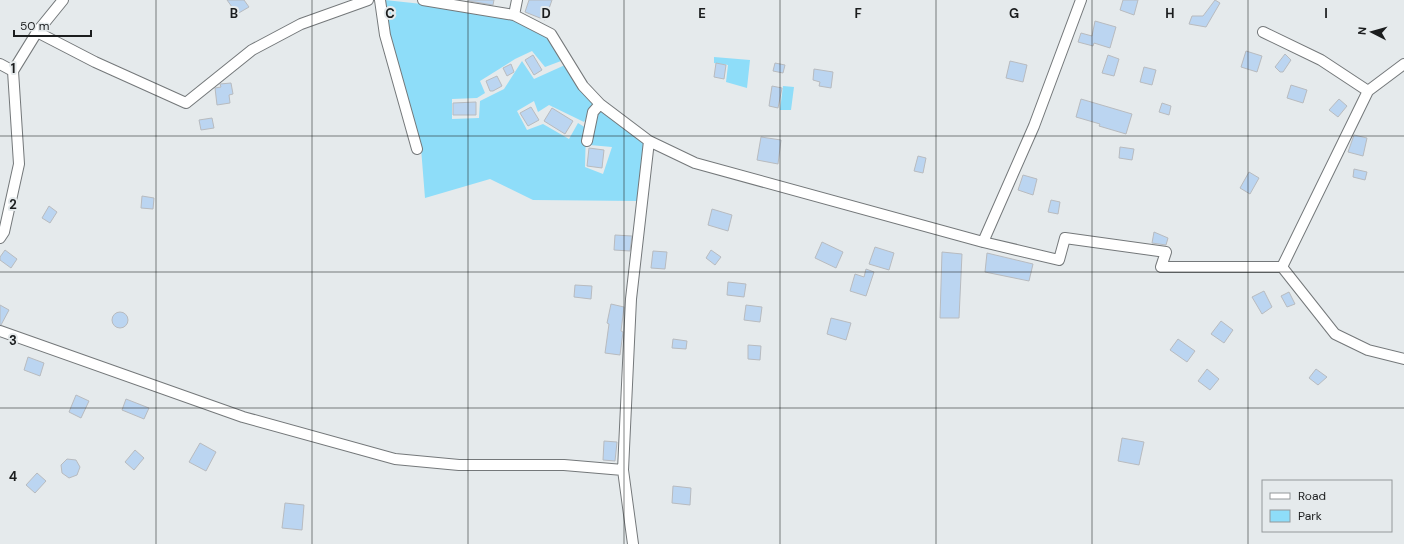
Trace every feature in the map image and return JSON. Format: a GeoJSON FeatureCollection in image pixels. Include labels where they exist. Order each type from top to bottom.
{"type":"FeatureCollection","features":[{"type":"Feature","properties":{"kind":"street"},"geometry":{"type":"LineString","coordinates":[[0,238],[4,232],[19,164],[13,71],[37,32],[63,0]]}},
{"type":"Feature","properties":{"kind":"street"},"geometry":{"type":"LineString","coordinates":[[37,32],[95,62],[186,103],[252,50],[301,24],[368,0]]}},
{"type":"Feature","properties":{"kind":"street"},"geometry":{"type":"LineString","coordinates":[[380,0],[385,35],[417,149]]}},
{"type":"Feature","properties":{"kind":"street"},"geometry":{"type":"LineString","coordinates":[[423,0],[514,15],[551,34],[583,86],[600,104],[649,141],[695,163],[983,242],[1059,260],[1065,238],[1166,252],[1161,267],[1282,267]]}},
{"type":"Feature","properties":{"kind":"street"},"geometry":{"type":"LineString","coordinates":[[514,15],[517,0]]}},
{"type":"Feature","properties":{"kind":"street"},"geometry":{"type":"LineString","coordinates":[[983,242],[1034,126],[1081,0]]}},
{"type":"Feature","properties":{"kind":"street"},"geometry":{"type":"LineString","coordinates":[[1263,32],[1321,60],[1368,91]]}},
{"type":"Feature","properties":{"kind":"street"},"geometry":{"type":"LineString","coordinates":[[0,64],[13,71]]}},
{"type":"Feature","properties":{"kind":"street"},"geometry":{"type":"LineString","coordinates":[[1282,267],[1368,91],[1404,64]]}},
{"type":"Feature","properties":{"kind":"street"},"geometry":{"type":"LineString","coordinates":[[587,141],[593,112],[600,104]]}},
{"type":"Feature","properties":{"kind":"street"},"geometry":{"type":"LineString","coordinates":[[633,544],[623,470],[631,299],[649,141]]}},
{"type":"Feature","properties":{"kind":"street"},"geometry":{"type":"LineString","coordinates":[[1282,267],[1335,334],[1368,350],[1404,359]]}},
{"type":"Feature","properties":{"kind":"street"},"geometry":{"type":"LineString","coordinates":[[0,330],[243,417],[395,459],[459,465],[564,465],[623,470]]}},
{"type":"Feature","properties":{"kind":"green space"},"geometry":{"type":"Polygon","coordinates":[[[385,0],[422,4],[512,18],[547,36],[561,61],[545,67],[532,51],[515,59],[480,81],[485,93],[477,98],[452,99],[452,119],[479,118],[480,101],[504,89],[522,61],[534,79],[565,65],[597,103],[584,122],[549,105],[538,112],[534,101],[517,111],[527,130],[543,124],[569,139],[578,123],[586,128],[585,167],[603,174],[612,147],[590,145],[592,124],[602,108],[645,141],[638,201],[533,200],[490,179],[425,198],[421,148],[388,31],[385,0]]]}},
{"type":"Feature","properties":{"kind":"green space"},"geometry":{"type":"Polygon","coordinates":[[[714,57],[750,60],[747,88],[726,82],[728,65],[714,63],[714,57]]]}},
{"type":"Feature","properties":{"kind":"green space"},"geometry":{"type":"Polygon","coordinates":[[[783,86],[794,87],[791,110],[780,110],[783,86]]]}},
{"type":"Feature","properties":{"kind":"building"},"geometry":{"type":"Polygon","coordinates":[[[227,0],[244,0],[249,7],[237,14],[227,0]]]}},
{"type":"Feature","properties":{"kind":"building"},"geometry":{"type":"Polygon","coordinates":[[[469,0],[494,0],[493,5],[469,0]]]}},
{"type":"Feature","properties":{"kind":"building"},"geometry":{"type":"Polygon","coordinates":[[[529,0],[552,0],[545,20],[525,12],[529,0]]]}},
{"type":"Feature","properties":{"kind":"building"},"geometry":{"type":"Polygon","coordinates":[[[1123,0],[1138,0],[1134,15],[1120,10],[1123,0]]]}},
{"type":"Feature","properties":{"kind":"building"},"geometry":{"type":"Polygon","coordinates":[[[1215,0],[1220,3],[1206,27],[1189,24],[1192,16],[1203,16],[1215,0]]]}},
{"type":"Feature","properties":{"kind":"building"},"geometry":{"type":"Polygon","coordinates":[[[1095,21],[1116,27],[1110,48],[1094,43],[1093,46],[1078,42],[1081,33],[1092,36],[1095,21]]]}},
{"type":"Feature","properties":{"kind":"building"},"geometry":{"type":"Polygon","coordinates":[[[1246,51],[1262,56],[1257,72],[1241,67],[1246,51]]]}},
{"type":"Feature","properties":{"kind":"building"},"geometry":{"type":"Polygon","coordinates":[[[1285,54],[1291,60],[1283,72],[1280,72],[1275,67],[1285,54]]]}},
{"type":"Feature","properties":{"kind":"building"},"geometry":{"type":"Polygon","coordinates":[[[533,55],[542,70],[534,75],[525,60],[533,55]]]}},
{"type":"Feature","properties":{"kind":"building"},"geometry":{"type":"Polygon","coordinates":[[[1108,55],[1119,59],[1114,76],[1102,73],[1108,55]]]}},
{"type":"Feature","properties":{"kind":"building"},"geometry":{"type":"Polygon","coordinates":[[[1010,61],[1027,65],[1023,82],[1006,78],[1010,61]]]}},
{"type":"Feature","properties":{"kind":"building"},"geometry":{"type":"Polygon","coordinates":[[[716,63],[726,65],[724,79],[714,77],[716,63]]]}},
{"type":"Feature","properties":{"kind":"building"},"geometry":{"type":"Polygon","coordinates":[[[775,63],[785,65],[783,73],[773,71],[775,63]]]}},
{"type":"Feature","properties":{"kind":"building"},"geometry":{"type":"Polygon","coordinates":[[[511,64],[514,72],[507,76],[503,68],[511,64]]]}},
{"type":"Feature","properties":{"kind":"building"},"geometry":{"type":"Polygon","coordinates":[[[1144,67],[1156,70],[1152,85],[1140,82],[1144,67]]]}},
{"type":"Feature","properties":{"kind":"building"},"geometry":{"type":"Polygon","coordinates":[[[814,69],[833,72],[831,88],[819,86],[820,82],[813,80],[814,69]]]}},
{"type":"Feature","properties":{"kind":"building"},"geometry":{"type":"Polygon","coordinates":[[[497,76],[502,86],[490,91],[486,81],[497,76]]]}},
{"type":"Feature","properties":{"kind":"building"},"geometry":{"type":"Polygon","coordinates":[[[231,83],[233,94],[229,95],[230,103],[217,105],[215,88],[221,87],[220,84],[231,83]]]}},
{"type":"Feature","properties":{"kind":"building"},"geometry":{"type":"Polygon","coordinates":[[[1291,85],[1307,90],[1303,103],[1287,98],[1291,85]]]}},
{"type":"Feature","properties":{"kind":"building"},"geometry":{"type":"Polygon","coordinates":[[[772,86],[782,88],[778,108],[769,106],[772,86]]]}},
{"type":"Feature","properties":{"kind":"building"},"geometry":{"type":"Polygon","coordinates":[[[1081,99],[1132,114],[1126,134],[1076,117],[1081,99]]]}},
{"type":"Feature","properties":{"kind":"building"},"geometry":{"type":"Polygon","coordinates":[[[1339,99],[1347,106],[1338,117],[1329,110],[1339,99]]]}},
{"type":"Feature","properties":{"kind":"building"},"geometry":{"type":"Polygon","coordinates":[[[476,102],[476,115],[453,115],[453,103],[476,102]]]}},
{"type":"Feature","properties":{"kind":"building"},"geometry":{"type":"Polygon","coordinates":[[[1162,103],[1171,106],[1169,115],[1159,112],[1162,103]]]}},
{"type":"Feature","properties":{"kind":"building"},"geometry":{"type":"Polygon","coordinates":[[[531,107],[539,120],[528,126],[520,113],[531,107]]]}},
{"type":"Feature","properties":{"kind":"building"},"geometry":{"type":"Polygon","coordinates":[[[552,108],[573,121],[565,134],[544,121],[552,108]]]}},
{"type":"Feature","properties":{"kind":"building"},"geometry":{"type":"Polygon","coordinates":[[[212,118],[214,128],[201,130],[199,120],[212,118]]]}},
{"type":"Feature","properties":{"kind":"building"},"geometry":{"type":"Polygon","coordinates":[[[1354,135],[1367,138],[1363,156],[1348,152],[1354,135]]]}},
{"type":"Feature","properties":{"kind":"building"},"geometry":{"type":"Polygon","coordinates":[[[761,137],[781,140],[778,164],[757,160],[761,137]]]}},
{"type":"Feature","properties":{"kind":"building"},"geometry":{"type":"Polygon","coordinates":[[[1120,147],[1134,149],[1132,160],[1119,158],[1120,147]]]}},
{"type":"Feature","properties":{"kind":"building"},"geometry":{"type":"Polygon","coordinates":[[[589,148],[604,150],[602,168],[587,166],[589,148]]]}},
{"type":"Feature","properties":{"kind":"building"},"geometry":{"type":"Polygon","coordinates":[[[918,156],[926,158],[923,173],[914,171],[918,156]]]}},
{"type":"Feature","properties":{"kind":"building"},"geometry":{"type":"Polygon","coordinates":[[[1354,169],[1367,172],[1365,180],[1353,177],[1354,169]]]}},
{"type":"Feature","properties":{"kind":"building"},"geometry":{"type":"Polygon","coordinates":[[[1249,172],[1259,178],[1250,194],[1240,188],[1249,172]]]}},
{"type":"Feature","properties":{"kind":"building"},"geometry":{"type":"Polygon","coordinates":[[[1023,175],[1037,179],[1033,195],[1018,190],[1023,175]]]}},
{"type":"Feature","properties":{"kind":"building"},"geometry":{"type":"Polygon","coordinates":[[[142,196],[154,198],[153,209],[141,208],[142,196]]]}},
{"type":"Feature","properties":{"kind":"building"},"geometry":{"type":"Polygon","coordinates":[[[1051,200],[1060,202],[1058,214],[1048,212],[1051,200]]]}},
{"type":"Feature","properties":{"kind":"building"},"geometry":{"type":"Polygon","coordinates":[[[49,206],[57,212],[50,223],[42,218],[49,206]]]}},
{"type":"Feature","properties":{"kind":"building"},"geometry":{"type":"Polygon","coordinates":[[[712,209],[732,215],[728,231],[708,225],[712,209]]]}},
{"type":"Feature","properties":{"kind":"building"},"geometry":{"type":"Polygon","coordinates":[[[1154,232],[1168,238],[1166,245],[1152,243],[1154,232]]]}},
{"type":"Feature","properties":{"kind":"building"},"geometry":{"type":"Polygon","coordinates":[[[615,235],[632,236],[630,251],[614,250],[615,235]]]}},
{"type":"Feature","properties":{"kind":"building"},"geometry":{"type":"Polygon","coordinates":[[[822,242],[843,252],[836,268],[815,258],[822,242]]]}},
{"type":"Feature","properties":{"kind":"building"},"geometry":{"type":"Polygon","coordinates":[[[875,247],[894,253],[889,270],[869,264],[875,247]]]}},
{"type":"Feature","properties":{"kind":"building"},"geometry":{"type":"Polygon","coordinates":[[[5,250],[17,259],[11,268],[0,260],[0,257],[5,250]]]}},
{"type":"Feature","properties":{"kind":"building"},"geometry":{"type":"Polygon","coordinates":[[[711,250],[721,257],[715,265],[706,258],[711,250]]]}},
{"type":"Feature","properties":{"kind":"building"},"geometry":{"type":"Polygon","coordinates":[[[653,251],[667,252],[665,269],[651,268],[653,251]]]}},
{"type":"Feature","properties":{"kind":"building"},"geometry":{"type":"Polygon","coordinates":[[[942,252],[962,254],[959,318],[940,318],[942,252]]]}},
{"type":"Feature","properties":{"kind":"building"},"geometry":{"type":"Polygon","coordinates":[[[987,253],[1033,264],[1029,281],[985,272],[987,253]]]}},
{"type":"Feature","properties":{"kind":"building"},"geometry":{"type":"Polygon","coordinates":[[[866,269],[874,272],[866,296],[850,291],[855,274],[864,277],[866,269]]]}},
{"type":"Feature","properties":{"kind":"building"},"geometry":{"type":"Polygon","coordinates":[[[728,282],[746,284],[744,297],[727,295],[728,282]]]}},
{"type":"Feature","properties":{"kind":"building"},"geometry":{"type":"Polygon","coordinates":[[[575,285],[592,286],[591,299],[574,297],[575,285]]]}},
{"type":"Feature","properties":{"kind":"building"},"geometry":{"type":"Polygon","coordinates":[[[1264,291],[1272,307],[1262,314],[1252,297],[1264,291]]]}},
{"type":"Feature","properties":{"kind":"building"},"geometry":{"type":"Polygon","coordinates":[[[1289,292],[1295,304],[1287,307],[1281,296],[1289,292]]]}},
{"type":"Feature","properties":{"kind":"building"},"geometry":{"type":"Polygon","coordinates":[[[611,304],[624,307],[620,355],[605,353],[609,324],[607,323],[611,304]]]}},
{"type":"Feature","properties":{"kind":"building"},"geometry":{"type":"Polygon","coordinates":[[[0,305],[9,310],[1,325],[0,325],[0,305]]]}},
{"type":"Feature","properties":{"kind":"building"},"geometry":{"type":"Polygon","coordinates":[[[746,305],[762,307],[760,322],[744,320],[746,305]]]}},
{"type":"Feature","properties":{"kind":"building"},"geometry":{"type":"Polygon","coordinates":[[[117,312],[123,312],[128,317],[126,326],[123,328],[117,328],[112,323],[112,317],[117,312]]]}},
{"type":"Feature","properties":{"kind":"building"},"geometry":{"type":"Polygon","coordinates":[[[831,318],[851,323],[846,340],[827,334],[831,318]]]}},
{"type":"Feature","properties":{"kind":"building"},"geometry":{"type":"Polygon","coordinates":[[[1221,321],[1233,330],[1224,343],[1211,334],[1221,321]]]}},
{"type":"Feature","properties":{"kind":"building"},"geometry":{"type":"Polygon","coordinates":[[[673,339],[687,341],[686,349],[672,348],[673,339]]]}},
{"type":"Feature","properties":{"kind":"building"},"geometry":{"type":"Polygon","coordinates":[[[1178,339],[1195,351],[1187,362],[1170,350],[1178,339]]]}},
{"type":"Feature","properties":{"kind":"building"},"geometry":{"type":"Polygon","coordinates":[[[748,345],[761,346],[760,360],[748,359],[748,345]]]}},
{"type":"Feature","properties":{"kind":"building"},"geometry":{"type":"Polygon","coordinates":[[[28,357],[44,363],[40,376],[24,370],[28,357]]]}},
{"type":"Feature","properties":{"kind":"building"},"geometry":{"type":"Polygon","coordinates":[[[1207,369],[1219,379],[1210,390],[1198,381],[1207,369]]]}},
{"type":"Feature","properties":{"kind":"building"},"geometry":{"type":"Polygon","coordinates":[[[1316,369],[1327,377],[1318,385],[1309,378],[1316,369]]]}},
{"type":"Feature","properties":{"kind":"building"},"geometry":{"type":"Polygon","coordinates":[[[76,395],[89,401],[81,418],[69,412],[76,395]]]}},
{"type":"Feature","properties":{"kind":"building"},"geometry":{"type":"Polygon","coordinates":[[[126,399],[149,408],[144,419],[122,410],[126,399]]]}},
{"type":"Feature","properties":{"kind":"building"},"geometry":{"type":"Polygon","coordinates":[[[1122,438],[1144,442],[1139,465],[1118,461],[1122,438]]]}},
{"type":"Feature","properties":{"kind":"building"},"geometry":{"type":"Polygon","coordinates":[[[604,441],[617,442],[615,461],[603,460],[604,441]]]}},
{"type":"Feature","properties":{"kind":"building"},"geometry":{"type":"Polygon","coordinates":[[[200,443],[216,452],[206,471],[189,462],[200,443]]]}},
{"type":"Feature","properties":{"kind":"building"},"geometry":{"type":"Polygon","coordinates":[[[135,450],[144,458],[134,470],[125,462],[135,450]]]}},
{"type":"Feature","properties":{"kind":"building"},"geometry":{"type":"Polygon","coordinates":[[[67,459],[76,460],[80,467],[77,475],[69,478],[62,473],[61,465],[67,459]]]}},
{"type":"Feature","properties":{"kind":"building"},"geometry":{"type":"Polygon","coordinates":[[[37,473],[46,481],[35,493],[26,485],[37,473]]]}},
{"type":"Feature","properties":{"kind":"building"},"geometry":{"type":"Polygon","coordinates":[[[673,486],[691,488],[690,505],[672,503],[673,486]]]}},
{"type":"Feature","properties":{"kind":"building"},"geometry":{"type":"Polygon","coordinates":[[[285,503],[304,505],[302,530],[282,528],[285,503]]]}}]}
